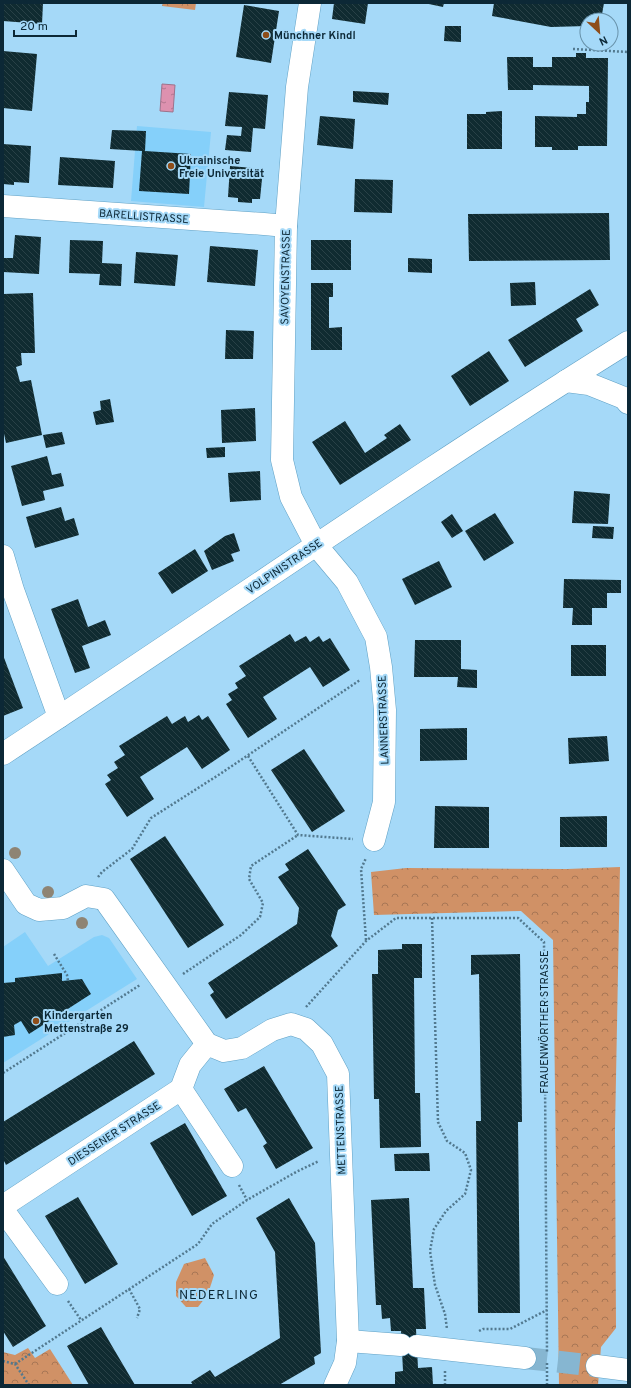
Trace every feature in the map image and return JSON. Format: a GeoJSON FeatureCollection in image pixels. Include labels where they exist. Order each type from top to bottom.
{"type":"FeatureCollection","features":[{"type":"Feature","properties":{"kind":"street","name":"SAVOYENSTRASSE"},"geometry":{"type":"LineString","coordinates":[[310,3],[297,87],[286,226],[282,460],[291,497],[316,545]]}},
{"type":"Feature","properties":{"kind":"street","name":"BARELLISTRASSE"},"geometry":{"type":"LineString","coordinates":[[3,206],[286,226]]}},
{"type":"Feature","properties":{"kind":"street","name":"VOLPINISTRASSE"},"geometry":{"type":"LineString","coordinates":[[3,754],[566,380],[628,342]]}},
{"type":"Feature","properties":{"kind":"street"},"geometry":{"type":"LineString","coordinates":[[566,380],[589,384],[624,398],[628,403]]}},
{"type":"Feature","properties":{"kind":"street","name":"LANNERSTRASSE"},"geometry":{"type":"LineString","coordinates":[[316,545],[347,582],[376,637],[381,667],[384,710],[384,802],[374,840]]}},
{"type":"Feature","properties":{"kind":"street"},"geometry":{"type":"LineString","coordinates":[[3,556],[13,590],[59,718]]}},
{"type":"Feature","properties":{"kind":"street"},"geometry":{"type":"LineString","coordinates":[[3,870],[26,904],[39,910],[63,908],[86,896],[104,899],[207,1044],[224,1051],[242,1048],[272,1030],[291,1024]]}},
{"type":"Feature","properties":{"kind":"street","name":"METTENSTRASSE"},"geometry":{"type":"LineString","coordinates":[[291,1024],[306,1029],[322,1044],[338,1074],[348,1342],[345,1362],[335,1385]]}},
{"type":"Feature","properties":{"kind":"street"},"geometry":{"type":"LineString","coordinates":[[207,1044],[190,1065],[181,1089],[232,1166]]}},
{"type":"Feature","properties":{"kind":"street","name":"DIESSENER STRASSE"},"geometry":{"type":"LineString","coordinates":[[3,1206],[181,1089]]}},
{"type":"Feature","properties":{"kind":"street"},"geometry":{"type":"LineString","coordinates":[[3,1210],[57,1284]]}},
{"type":"Feature","properties":{"kind":"street"},"geometry":{"type":"LineString","coordinates":[[348,1342],[409,1346],[525,1358]]}},
{"type":"Feature","properties":{"kind":"street"},"geometry":{"type":"LineString","coordinates":[[597,1366],[628,1370]]}},
{"type":"Feature","properties":{"kind":"path"},"geometry":{"type":"LineString","coordinates":[[573,49],[628,52]]}},
{"type":"Feature","properties":{"kind":"path"},"geometry":{"type":"LineString","coordinates":[[86,896],[102,872],[132,849],[151,818],[381,667]]}},
{"type":"Feature","properties":{"kind":"path"},"geometry":{"type":"LineString","coordinates":[[247,756],[298,835]]}},
{"type":"Feature","properties":{"kind":"path"},"geometry":{"type":"LineString","coordinates":[[3,1073],[241,935],[260,917],[263,903],[248,879],[251,866],[298,835],[374,840],[361,869],[366,941]]}},
{"type":"Feature","properties":{"kind":"path","name":"FRAUENWÖRTHER STRASSE"},"geometry":{"type":"LineString","coordinates":[[291,1024],[366,941],[396,918],[518,918],[544,942],[547,1385]]}},
{"type":"Feature","properties":{"kind":"path"},"geometry":{"type":"LineString","coordinates":[[432,918],[438,1122],[447,1141],[464,1153],[470,1170],[465,1194],[446,1211],[434,1229],[430,1251],[435,1285],[445,1314],[449,1339],[449,1350]]}},
{"type":"Feature","properties":{"kind":"path"},"geometry":{"type":"LineString","coordinates":[[54,954],[67,975],[68,981]]}},
{"type":"Feature","properties":{"kind":"path"},"geometry":{"type":"LineString","coordinates":[[15,1364],[198,1244],[212,1224],[247,1200],[289,1176],[321,1161]]}},
{"type":"Feature","properties":{"kind":"path"},"geometry":{"type":"LineString","coordinates":[[129,1290],[140,1309],[137,1318]]}},
{"type":"Feature","properties":{"kind":"path"},"geometry":{"type":"LineString","coordinates":[[510,1329],[547,1310]]}},
{"type":"Feature","properties":{"kind":"path"},"geometry":{"type":"LineString","coordinates":[[3,1361],[15,1364],[29,1385]]}},
{"type":"Feature","properties":{"kind":"shaded area","name":"Ukrainische Freie Universität"},"geometry":{"type":"Polygon","coordinates":[[[137,126],[211,132],[204,207],[131,201],[137,126]]]}},
{"type":"Feature","properties":{"kind":"shaded area","name":"Kindergarten Mettenstraße 29"},"geometry":{"type":"Polygon","coordinates":[[[25,932],[48,966],[94,937],[102,935],[109,938],[137,979],[3,1063],[3,947],[25,932]]]}},
{"type":"Feature","properties":{"kind":"green space"},"geometry":{"type":"Polygon","coordinates":[[[163,3],[196,3],[195,10],[162,6],[163,3]]]}},
{"type":"Feature","properties":{"kind":"green space"},"geometry":{"type":"Polygon","coordinates":[[[620,867],[615,1131],[616,1328],[601,1347],[598,1385],[559,1385],[553,940],[521,911],[374,915],[371,872],[406,868],[567,869],[620,867]]]}},
{"type":"Feature","properties":{"kind":"green space"},"geometry":{"type":"Polygon","coordinates":[[[205,1258],[214,1275],[208,1294],[198,1307],[186,1307],[176,1296],[176,1282],[184,1264],[205,1258]]]}},
{"type":"Feature","properties":{"kind":"green space"},"geometry":{"type":"Polygon","coordinates":[[[28,1348],[35,1358],[50,1349],[73,1385],[3,1385],[3,1352],[15,1355],[28,1348]]]}},
{"type":"Feature","properties":{"kind":"water"},"geometry":{"type":"Polygon","coordinates":[[[162,84],[175,85],[173,112],[160,111],[162,84]]]}},
{"type":"Feature","properties":{"kind":"building"},"geometry":{"type":"Polygon","coordinates":[[[3,3],[43,3],[42,24],[3,21],[3,3]]]}},
{"type":"Feature","properties":{"kind":"building"},"geometry":{"type":"Polygon","coordinates":[[[334,3],[368,3],[365,24],[332,19],[334,3]]]}},
{"type":"Feature","properties":{"kind":"building"},"geometry":{"type":"Polygon","coordinates":[[[424,3],[444,3],[443,7],[424,3]]]}},
{"type":"Feature","properties":{"kind":"building"},"geometry":{"type":"Polygon","coordinates":[[[494,3],[604,3],[602,12],[579,12],[579,26],[551,27],[492,16],[494,3]]]}},
{"type":"Feature","properties":{"kind":"building"},"geometry":{"type":"Polygon","coordinates":[[[244,5],[279,11],[271,63],[236,57],[244,5]]]}},
{"type":"Feature","properties":{"kind":"building"},"geometry":{"type":"Polygon","coordinates":[[[445,26],[461,26],[461,42],[444,41],[445,26]]]}},
{"type":"Feature","properties":{"kind":"building"},"geometry":{"type":"Polygon","coordinates":[[[3,51],[37,54],[32,111],[3,108],[3,51]]]}},
{"type":"Feature","properties":{"kind":"building"},"geometry":{"type":"Polygon","coordinates":[[[576,53],[586,53],[586,58],[608,58],[607,146],[578,146],[578,150],[552,150],[552,147],[535,147],[535,116],[577,117],[577,114],[586,114],[586,102],[589,102],[589,86],[533,85],[533,90],[508,90],[507,57],[533,57],[533,67],[552,67],[552,57],[576,57],[576,53]]]}},
{"type":"Feature","properties":{"kind":"building"},"geometry":{"type":"Polygon","coordinates":[[[353,91],[389,93],[388,105],[353,102],[353,91]]]}},
{"type":"Feature","properties":{"kind":"building"},"geometry":{"type":"Polygon","coordinates":[[[229,92],[268,95],[265,129],[253,128],[251,152],[225,150],[227,135],[241,136],[242,127],[225,126],[229,92]]]}},
{"type":"Feature","properties":{"kind":"building"},"geometry":{"type":"Polygon","coordinates":[[[502,111],[502,149],[467,149],[467,114],[486,114],[486,112],[502,111]]]}},
{"type":"Feature","properties":{"kind":"building"},"geometry":{"type":"Polygon","coordinates":[[[320,116],[355,119],[353,149],[317,145],[320,116]]]}},
{"type":"Feature","properties":{"kind":"building"},"geometry":{"type":"Polygon","coordinates":[[[112,130],[146,131],[145,151],[191,154],[189,194],[139,191],[142,151],[110,149],[112,130]]]}},
{"type":"Feature","properties":{"kind":"building"},"geometry":{"type":"Polygon","coordinates":[[[3,144],[31,146],[29,183],[14,182],[14,185],[3,184],[3,144]]]}},
{"type":"Feature","properties":{"kind":"building"},"geometry":{"type":"Polygon","coordinates":[[[60,157],[115,161],[113,188],[58,185],[60,157]]]}},
{"type":"Feature","properties":{"kind":"building"},"geometry":{"type":"Polygon","coordinates":[[[230,166],[263,169],[260,199],[252,199],[252,203],[238,202],[238,198],[228,197],[230,166]]]}},
{"type":"Feature","properties":{"kind":"building"},"geometry":{"type":"Polygon","coordinates":[[[355,179],[393,180],[392,213],[354,212],[355,179]]]}},
{"type":"Feature","properties":{"kind":"building"},"geometry":{"type":"Polygon","coordinates":[[[609,213],[610,260],[469,261],[468,214],[609,213]]]}},
{"type":"Feature","properties":{"kind":"building"},"geometry":{"type":"Polygon","coordinates":[[[15,235],[41,237],[39,274],[3,272],[3,258],[13,258],[15,235]]]}},
{"type":"Feature","properties":{"kind":"building"},"geometry":{"type":"Polygon","coordinates":[[[70,240],[103,241],[102,263],[122,264],[121,286],[99,285],[100,274],[69,273],[70,240]]]}},
{"type":"Feature","properties":{"kind":"building"},"geometry":{"type":"Polygon","coordinates":[[[311,240],[351,240],[351,270],[311,270],[311,240]]]}},
{"type":"Feature","properties":{"kind":"building"},"geometry":{"type":"Polygon","coordinates":[[[210,246],[258,250],[255,286],[207,282],[210,246]]]}},
{"type":"Feature","properties":{"kind":"building"},"geometry":{"type":"Polygon","coordinates":[[[136,252],[178,255],[175,286],[134,283],[136,252]]]}},
{"type":"Feature","properties":{"kind":"building"},"geometry":{"type":"Polygon","coordinates":[[[408,258],[432,259],[432,273],[408,272],[408,258]]]}},
{"type":"Feature","properties":{"kind":"building"},"geometry":{"type":"Polygon","coordinates":[[[535,282],[536,305],[511,306],[510,283],[535,282]]]}},
{"type":"Feature","properties":{"kind":"building"},"geometry":{"type":"Polygon","coordinates":[[[311,283],[333,283],[333,297],[329,297],[329,328],[342,327],[342,350],[311,350],[311,283]]]}},
{"type":"Feature","properties":{"kind":"building"},"geometry":{"type":"Polygon","coordinates":[[[590,289],[599,305],[576,319],[583,331],[525,367],[508,340],[590,289]]]}},
{"type":"Feature","properties":{"kind":"building"},"geometry":{"type":"Polygon","coordinates":[[[33,293],[35,353],[21,353],[22,365],[16,367],[20,382],[31,380],[42,435],[6,443],[3,429],[3,294],[33,293]]]}},
{"type":"Feature","properties":{"kind":"building"},"geometry":{"type":"Polygon","coordinates":[[[226,330],[254,331],[253,359],[225,359],[226,330]]]}},
{"type":"Feature","properties":{"kind":"building"},"geometry":{"type":"Polygon","coordinates":[[[489,351],[509,381],[470,406],[451,376],[489,351]]]}},
{"type":"Feature","properties":{"kind":"building"},"geometry":{"type":"Polygon","coordinates":[[[110,399],[114,422],[96,425],[93,412],[101,410],[100,401],[110,399]]]}},
{"type":"Feature","properties":{"kind":"building"},"geometry":{"type":"Polygon","coordinates":[[[255,408],[256,441],[222,443],[221,410],[255,408]]]}},
{"type":"Feature","properties":{"kind":"building"},"geometry":{"type":"Polygon","coordinates":[[[345,421],[365,453],[387,438],[384,435],[400,424],[411,440],[340,485],[312,442],[345,421]]]}},
{"type":"Feature","properties":{"kind":"building"},"geometry":{"type":"Polygon","coordinates":[[[62,432],[65,444],[46,448],[43,435],[62,432]]]}},
{"type":"Feature","properties":{"kind":"building"},"geometry":{"type":"Polygon","coordinates":[[[225,447],[225,457],[207,458],[206,448],[225,447]]]}},
{"type":"Feature","properties":{"kind":"building"},"geometry":{"type":"Polygon","coordinates":[[[47,456],[52,475],[61,473],[64,486],[43,491],[45,500],[22,506],[11,466],[47,456]]]}},
{"type":"Feature","properties":{"kind":"building"},"geometry":{"type":"Polygon","coordinates":[[[260,471],[261,500],[230,502],[228,473],[260,471]]]}},
{"type":"Feature","properties":{"kind":"building"},"geometry":{"type":"Polygon","coordinates":[[[574,491],[610,494],[608,524],[572,523],[574,491]]]}},
{"type":"Feature","properties":{"kind":"building"},"geometry":{"type":"Polygon","coordinates":[[[61,507],[65,521],[74,518],[79,535],[35,548],[26,517],[61,507]]]}},
{"type":"Feature","properties":{"kind":"building"},"geometry":{"type":"Polygon","coordinates":[[[495,513],[514,543],[484,561],[465,531],[495,513]]]}},
{"type":"Feature","properties":{"kind":"building"},"geometry":{"type":"Polygon","coordinates":[[[452,514],[463,531],[452,538],[441,522],[452,514]]]}},
{"type":"Feature","properties":{"kind":"building"},"geometry":{"type":"Polygon","coordinates":[[[593,526],[614,527],[613,539],[592,538],[593,526]]]}},
{"type":"Feature","properties":{"kind":"building"},"geometry":{"type":"Polygon","coordinates":[[[234,533],[240,551],[231,554],[234,561],[212,570],[204,551],[225,536],[234,533]]]}},
{"type":"Feature","properties":{"kind":"building"},"geometry":{"type":"Polygon","coordinates":[[[195,549],[208,571],[172,594],[158,573],[195,549]]]}},
{"type":"Feature","properties":{"kind":"building"},"geometry":{"type":"Polygon","coordinates":[[[439,561],[452,587],[415,605],[402,579],[439,561]]]}},
{"type":"Feature","properties":{"kind":"building"},"geometry":{"type":"Polygon","coordinates":[[[564,579],[621,580],[621,593],[607,593],[607,608],[592,608],[592,625],[572,625],[573,608],[563,608],[564,579]]]}},
{"type":"Feature","properties":{"kind":"building"},"geometry":{"type":"Polygon","coordinates":[[[78,599],[88,627],[105,620],[111,635],[82,646],[90,668],[75,673],[51,609],[78,599]]]}},
{"type":"Feature","properties":{"kind":"building"},"geometry":{"type":"Polygon","coordinates":[[[290,634],[295,642],[306,636],[310,642],[319,636],[323,642],[330,638],[350,670],[323,687],[310,667],[263,697],[277,719],[248,738],[226,704],[232,700],[228,694],[238,688],[235,683],[246,676],[239,666],[290,634]]]}},
{"type":"Feature","properties":{"kind":"building"},"geometry":{"type":"Polygon","coordinates":[[[415,640],[461,640],[461,669],[477,670],[477,688],[457,687],[458,677],[414,677],[415,640]]]}},
{"type":"Feature","properties":{"kind":"building"},"geometry":{"type":"Polygon","coordinates":[[[571,645],[606,645],[606,676],[571,676],[571,645]]]}},
{"type":"Feature","properties":{"kind":"building"},"geometry":{"type":"Polygon","coordinates":[[[3,655],[23,708],[3,716],[3,655]]]}},
{"type":"Feature","properties":{"kind":"building"},"geometry":{"type":"Polygon","coordinates":[[[199,715],[202,720],[208,716],[230,750],[202,769],[187,747],[140,777],[154,799],[127,817],[105,784],[111,780],[107,775],[118,768],[114,762],[125,755],[119,746],[167,716],[172,724],[185,716],[188,722],[199,715]]]}},
{"type":"Feature","properties":{"kind":"building"},"geometry":{"type":"Polygon","coordinates":[[[467,728],[467,760],[420,761],[420,729],[467,728]]]}},
{"type":"Feature","properties":{"kind":"building"},"geometry":{"type":"Polygon","coordinates":[[[607,736],[609,761],[569,764],[568,738],[607,736]]]}},
{"type":"Feature","properties":{"kind":"building"},"geometry":{"type":"Polygon","coordinates":[[[304,749],[345,811],[312,832],[271,770],[304,749]]]}},
{"type":"Feature","properties":{"kind":"building"},"geometry":{"type":"Polygon","coordinates":[[[435,806],[489,807],[489,848],[434,848],[435,806]]]}},
{"type":"Feature","properties":{"kind":"building"},"geometry":{"type":"Polygon","coordinates":[[[607,816],[607,847],[560,847],[560,817],[607,816]]]}},
{"type":"Feature","properties":{"kind":"building"},"geometry":{"type":"Polygon","coordinates":[[[165,836],[224,925],[188,948],[130,859],[165,836]]]}},
{"type":"Feature","properties":{"kind":"building"},"geometry":{"type":"Polygon","coordinates":[[[308,849],[346,905],[338,910],[331,936],[338,946],[226,1019],[210,995],[214,992],[208,983],[297,924],[299,908],[278,877],[289,870],[285,864],[308,849]]]}},
{"type":"Feature","properties":{"kind":"building"},"geometry":{"type":"Polygon","coordinates":[[[402,944],[422,944],[422,978],[414,978],[415,1093],[420,1093],[421,1147],[380,1148],[379,1099],[374,1099],[372,974],[378,974],[378,950],[402,949],[402,944]]]}},
{"type":"Feature","properties":{"kind":"building"},"geometry":{"type":"Polygon","coordinates":[[[520,954],[522,1122],[518,1122],[520,1313],[478,1313],[476,1121],[481,1121],[479,974],[471,975],[471,955],[520,954]]]}},
{"type":"Feature","properties":{"kind":"building"},"geometry":{"type":"Polygon","coordinates":[[[62,973],[62,981],[82,979],[91,994],[29,1034],[21,1021],[14,1025],[15,1035],[3,1037],[3,983],[15,982],[15,978],[62,973]]]}},
{"type":"Feature","properties":{"kind":"building"},"geometry":{"type":"Polygon","coordinates":[[[134,1041],[155,1074],[6,1165],[3,1159],[3,1122],[134,1041]]]}},
{"type":"Feature","properties":{"kind":"building"},"geometry":{"type":"Polygon","coordinates":[[[264,1066],[313,1148],[276,1169],[263,1146],[267,1143],[246,1108],[238,1112],[224,1089],[264,1066]]]}},
{"type":"Feature","properties":{"kind":"building"},"geometry":{"type":"Polygon","coordinates":[[[185,1123],[227,1196],[192,1216],[150,1143],[185,1123]]]}},
{"type":"Feature","properties":{"kind":"building"},"geometry":{"type":"Polygon","coordinates":[[[429,1153],[430,1171],[395,1171],[394,1154],[429,1153]]]}},
{"type":"Feature","properties":{"kind":"building"},"geometry":{"type":"Polygon","coordinates":[[[78,1197],[118,1264],[85,1284],[45,1216],[78,1197]]]}},
{"type":"Feature","properties":{"kind":"building"},"geometry":{"type":"Polygon","coordinates":[[[289,1198],[315,1243],[321,1353],[314,1357],[315,1364],[279,1385],[193,1385],[191,1382],[210,1370],[215,1377],[280,1338],[275,1252],[256,1218],[289,1198]]]}},
{"type":"Feature","properties":{"kind":"building"},"geometry":{"type":"Polygon","coordinates":[[[409,1198],[413,1288],[424,1288],[426,1329],[416,1329],[418,1368],[432,1367],[433,1385],[395,1385],[395,1372],[403,1371],[401,1331],[391,1331],[390,1318],[382,1319],[381,1305],[376,1305],[371,1200],[409,1198]]]}},
{"type":"Feature","properties":{"kind":"building"},"geometry":{"type":"Polygon","coordinates":[[[3,1256],[46,1326],[13,1347],[3,1331],[3,1256]]]}},
{"type":"Feature","properties":{"kind":"building"},"geometry":{"type":"Polygon","coordinates":[[[101,1327],[135,1385],[89,1385],[67,1346],[101,1327]]]}},
{"type":"Feature","properties":{"kind":"tunnel"},"geometry":{"type":"LineString","coordinates":[[525,1358],[597,1366]]}},
{"type":"Feature","properties":{"kind":"place","name":"Münchner Kindl"},"geometry":{"type":"Point","coordinates":[266,35]}},
{"type":"Feature","properties":{"kind":"place","name":"Ukrainische Freie Universität"},"geometry":{"type":"Point","coordinates":[171,166]}},
{"type":"Feature","properties":{"kind":"place","name":"Kindergarten Mettenstraße 29"},"geometry":{"type":"Point","coordinates":[36,1021]}},
{"type":"Feature","properties":{"kind":"district","name":"NEDERLING"},"geometry":{"type":"Point","coordinates":[219,1294]}}]}
